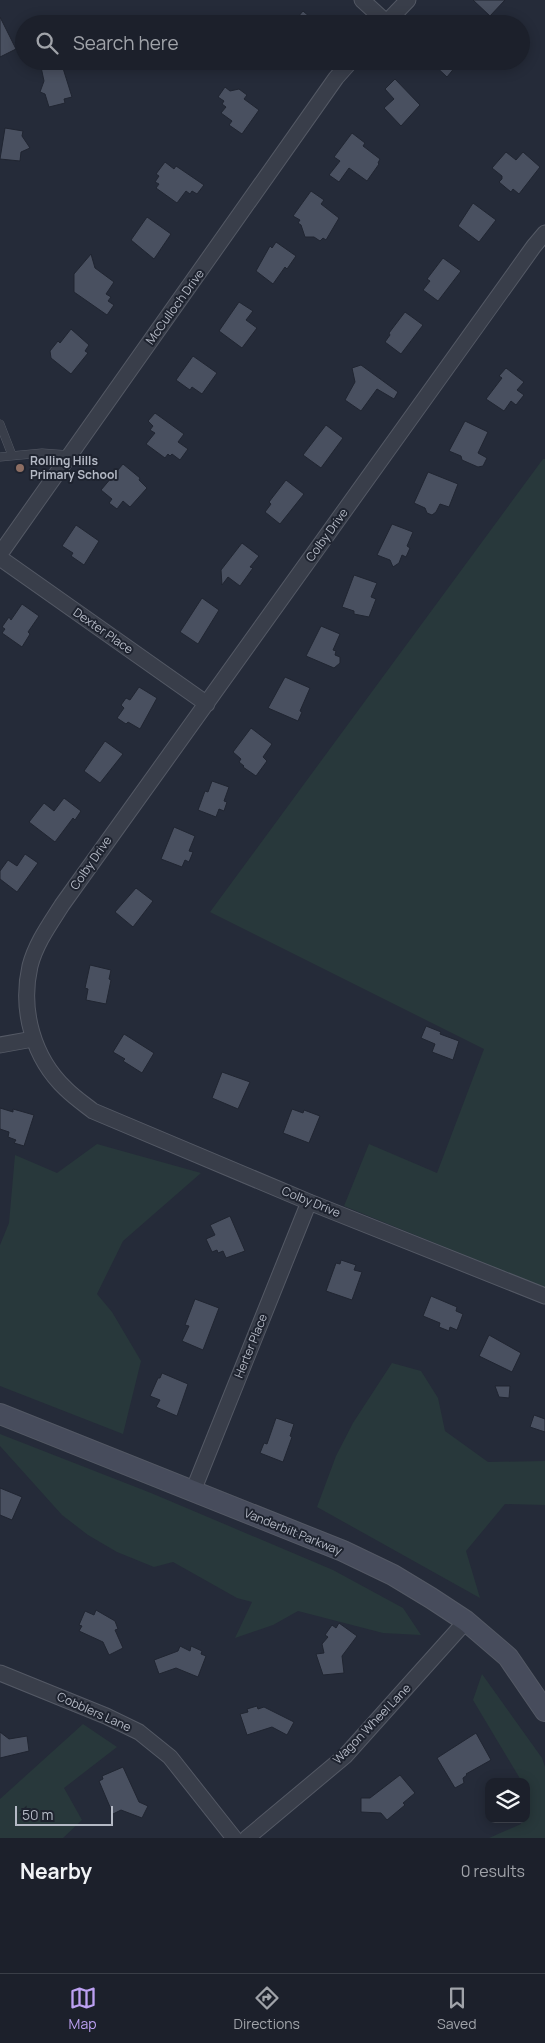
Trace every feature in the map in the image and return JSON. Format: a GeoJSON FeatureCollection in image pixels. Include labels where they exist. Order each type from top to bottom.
{"type":"FeatureCollection","features":[{"type":"Feature","properties":{"kind":"main road","name":"Vanderbilt Parkway"},"geometry":{"type":"LineString","coordinates":[[0,1414],[343,1551],[408,1584],[466,1621],[508,1657],[545,1710]]}},
{"type":"Feature","properties":{"kind":"street"},"geometry":{"type":"LineString","coordinates":[[362,0],[378,15]]}},
{"type":"Feature","properties":{"kind":"street"},"geometry":{"type":"LineString","coordinates":[[394,15],[408,0]]}},
{"type":"Feature","properties":{"kind":"street","name":"McCulloch Drive"},"geometry":{"type":"LineString","coordinates":[[0,554],[343,70]]}},
{"type":"Feature","properties":{"kind":"street","name":"Colby Drive"},"geometry":{"type":"LineString","coordinates":[[545,233],[102,846],[42,936],[31,965],[27,985],[27,1006],[33,1039],[46,1065],[65,1089],[93,1111],[310,1202],[545,1296]]}},
{"type":"Feature","properties":{"kind":"street","name":"Dexter Place"},"geometry":{"type":"LineString","coordinates":[[0,558],[206,704]]}},
{"type":"Feature","properties":{"kind":"street"},"geometry":{"type":"LineString","coordinates":[[0,1045],[33,1039]]}},
{"type":"Feature","properties":{"kind":"street","name":"Herter Place"},"geometry":{"type":"LineString","coordinates":[[193,1491],[310,1202]]}},
{"type":"Feature","properties":{"kind":"street","name":"Wagon Wheel Lane"},"geometry":{"type":"LineString","coordinates":[[247,1838],[345,1756],[466,1621]]}},
{"type":"Feature","properties":{"kind":"street","name":"Cobblers Lane"},"geometry":{"type":"LineString","coordinates":[[0,1673],[106,1716],[139,1732],[170,1757],[234,1838]]}},
{"type":"Feature","properties":{"kind":"lane"},"geometry":{"type":"LineString","coordinates":[[0,424],[12,455]]}},
{"type":"Feature","properties":{"kind":"lane"},"geometry":{"type":"LineString","coordinates":[[0,457],[42,453],[69,455]]}},
{"type":"Feature","properties":{"kind":"shaded area"},"geometry":{"type":"Polygon","coordinates":[[[543,459],[545,459],[545,1288],[344,1206],[369,1144],[437,1173],[484,1049],[210,912],[543,459]]]}},
{"type":"Feature","properties":{"kind":"shaded area"},"geometry":{"type":"Polygon","coordinates":[[[97,1144],[201,1173],[123,1241],[97,1294],[112,1312],[141,1361],[123,1434],[0,1386],[0,1245],[9,1223],[15,1155],[57,1173],[97,1144]]]}},
{"type":"Feature","properties":{"kind":"shaded area"},"geometry":{"type":"Polygon","coordinates":[[[392,1363],[421,1371],[438,1398],[445,1431],[488,1462],[545,1461],[545,1505],[505,1504],[466,1551],[480,1598],[317,1507],[336,1456],[353,1423],[392,1363]]]}},
{"type":"Feature","properties":{"kind":"shaded area"},"geometry":{"type":"Polygon","coordinates":[[[0,1434],[151,1493],[333,1570],[403,1608],[421,1635],[383,1633],[298,1611],[273,1625],[235,1638],[252,1602],[237,1598],[173,1562],[154,1567],[117,1552],[88,1535],[62,1515],[0,1446],[0,1434]]]}},
{"type":"Feature","properties":{"kind":"shaded area"},"geometry":{"type":"Polygon","coordinates":[[[482,1674],[542,1758],[545,1767],[545,1838],[489,1838],[521,1823],[530,1823],[530,1778],[520,1778],[473,1700],[482,1674]]]}},
{"type":"Feature","properties":{"kind":"shaded area"},"geometry":{"type":"Polygon","coordinates":[[[83,1724],[117,1747],[64,1788],[82,1820],[63,1838],[0,1838],[0,1799],[83,1724]]]}},
{"type":"Feature","properties":{"kind":"building"},"geometry":{"type":"Polygon","coordinates":[[[473,0],[505,0],[491,15],[473,0]]]}},
{"type":"Feature","properties":{"kind":"building"},"geometry":{"type":"Polygon","coordinates":[[[303,11],[308,15],[300,15],[303,11]]]}},
{"type":"Feature","properties":{"kind":"building"},"geometry":{"type":"Polygon","coordinates":[[[0,17],[15,50],[0,57],[0,17]]]}},
{"type":"Feature","properties":{"kind":"building"},"geometry":{"type":"Polygon","coordinates":[[[42,70],[64,70],[72,97],[64,99],[65,103],[49,107],[45,94],[40,92],[44,81],[42,70]]]}},
{"type":"Feature","properties":{"kind":"building"},"geometry":{"type":"Polygon","coordinates":[[[440,70],[453,70],[447,77],[440,70]]]}},
{"type":"Feature","properties":{"kind":"building"},"geometry":{"type":"Polygon","coordinates":[[[395,79],[420,105],[401,126],[384,108],[394,99],[385,89],[395,79]]]}},
{"type":"Feature","properties":{"kind":"building"},"geometry":{"type":"Polygon","coordinates":[[[225,87],[230,91],[239,89],[247,95],[244,99],[259,110],[242,134],[229,125],[232,121],[221,113],[226,107],[222,104],[224,101],[218,97],[225,87]]]}},
{"type":"Feature","properties":{"kind":"building"},"geometry":{"type":"Polygon","coordinates":[[[5,128],[23,131],[22,136],[30,148],[21,152],[20,161],[0,159],[5,128]]]}},
{"type":"Feature","properties":{"kind":"building"},"geometry":{"type":"Polygon","coordinates":[[[352,133],[365,143],[363,146],[380,159],[379,164],[367,181],[349,168],[339,182],[329,175],[340,161],[334,157],[352,133]]]}},
{"type":"Feature","properties":{"kind":"building"},"geometry":{"type":"Polygon","coordinates":[[[506,152],[516,160],[523,152],[540,167],[519,194],[513,189],[511,192],[499,182],[502,176],[492,168],[506,152]]]}},
{"type":"Feature","properties":{"kind":"building"},"geometry":{"type":"Polygon","coordinates":[[[165,162],[174,169],[176,166],[204,185],[197,194],[192,191],[190,194],[186,191],[177,203],[156,188],[159,184],[155,182],[159,176],[156,174],[165,162]]]}},
{"type":"Feature","properties":{"kind":"building"},"geometry":{"type":"Polygon","coordinates":[[[311,191],[324,200],[321,204],[339,218],[326,240],[323,238],[320,241],[314,237],[305,237],[301,225],[298,223],[300,220],[293,216],[311,191]]]}},
{"type":"Feature","properties":{"kind":"building"},"geometry":{"type":"Polygon","coordinates":[[[473,203],[496,220],[479,242],[458,226],[473,203]]]}},
{"type":"Feature","properties":{"kind":"building"},"geometry":{"type":"Polygon","coordinates":[[[147,217],[171,234],[154,259],[131,240],[147,217]]]}},
{"type":"Feature","properties":{"kind":"building"},"geometry":{"type":"Polygon","coordinates":[[[276,242],[296,256],[287,269],[285,267],[273,284],[256,271],[270,246],[272,248],[276,242]]]}},
{"type":"Feature","properties":{"kind":"building"},"geometry":{"type":"Polygon","coordinates":[[[91,254],[95,268],[114,282],[106,294],[111,297],[108,301],[114,305],[107,315],[74,292],[74,274],[91,254]]]}},
{"type":"Feature","properties":{"kind":"building"},"geometry":{"type":"Polygon","coordinates":[[[443,258],[461,271],[438,301],[423,290],[430,281],[427,279],[443,258]]]}},
{"type":"Feature","properties":{"kind":"building"},"geometry":{"type":"Polygon","coordinates":[[[239,302],[253,311],[246,320],[257,328],[242,348],[219,331],[239,302]]]}},
{"type":"Feature","properties":{"kind":"building"},"geometry":{"type":"Polygon","coordinates":[[[405,312],[423,325],[401,354],[385,342],[390,335],[389,333],[405,312]]]}},
{"type":"Feature","properties":{"kind":"building"},"geometry":{"type":"Polygon","coordinates":[[[71,329],[89,345],[85,351],[88,353],[71,374],[51,358],[50,351],[58,341],[60,343],[71,329]]]}},
{"type":"Feature","properties":{"kind":"building"},"geometry":{"type":"Polygon","coordinates":[[[193,356],[217,373],[202,394],[192,387],[190,390],[176,380],[193,356]]]}},
{"type":"Feature","properties":{"kind":"building"},"geometry":{"type":"Polygon","coordinates":[[[361,365],[398,392],[394,399],[377,389],[361,411],[345,400],[355,382],[352,368],[361,365]]]}},
{"type":"Feature","properties":{"kind":"building"},"geometry":{"type":"Polygon","coordinates":[[[506,368],[524,382],[517,390],[524,395],[516,405],[511,401],[504,411],[486,399],[502,378],[499,376],[506,368]]]}},
{"type":"Feature","properties":{"kind":"building"},"geometry":{"type":"Polygon","coordinates":[[[155,413],[184,434],[178,442],[188,449],[180,460],[172,454],[170,456],[168,454],[165,458],[146,444],[155,433],[150,430],[153,426],[148,421],[155,413]]]}},
{"type":"Feature","properties":{"kind":"building"},"geometry":{"type":"Polygon","coordinates":[[[465,421],[488,432],[478,453],[487,458],[483,466],[478,467],[462,460],[461,456],[449,451],[465,421]]]}},
{"type":"Feature","properties":{"kind":"building"},"geometry":{"type":"Polygon","coordinates":[[[326,425],[343,438],[321,468],[303,455],[326,425]]]}},
{"type":"Feature","properties":{"kind":"building"},"geometry":{"type":"Polygon","coordinates":[[[123,464],[140,478],[139,480],[147,488],[130,507],[123,501],[117,509],[109,503],[112,499],[101,490],[123,464]]]}},
{"type":"Feature","properties":{"kind":"building"},"geometry":{"type":"Polygon","coordinates":[[[428,472],[458,484],[449,507],[440,504],[432,515],[427,513],[425,508],[414,503],[428,472]]]}},
{"type":"Feature","properties":{"kind":"building"},"geometry":{"type":"Polygon","coordinates":[[[286,480],[304,494],[280,524],[265,512],[271,504],[269,502],[286,480]]]}},
{"type":"Feature","properties":{"kind":"building"},"geometry":{"type":"Polygon","coordinates":[[[392,524],[413,532],[407,546],[410,548],[406,557],[402,555],[399,563],[393,567],[390,560],[377,555],[392,524]]]}},
{"type":"Feature","properties":{"kind":"building"},"geometry":{"type":"Polygon","coordinates":[[[76,525],[99,541],[84,565],[71,556],[73,553],[62,546],[76,525]]]}},
{"type":"Feature","properties":{"kind":"building"},"geometry":{"type":"Polygon","coordinates":[[[242,543],[259,556],[250,567],[253,568],[240,586],[228,577],[222,585],[221,570],[242,543]]]}},
{"type":"Feature","properties":{"kind":"building"},"geometry":{"type":"Polygon","coordinates":[[[354,575],[377,583],[371,597],[376,599],[369,617],[354,614],[354,611],[342,607],[354,575]]]}},
{"type":"Feature","properties":{"kind":"building"},"geometry":{"type":"Polygon","coordinates":[[[202,598],[219,610],[198,644],[180,632],[202,598]]]}},
{"type":"Feature","properties":{"kind":"building"},"geometry":{"type":"Polygon","coordinates":[[[22,604],[39,616],[28,632],[30,634],[22,647],[2,633],[5,629],[2,627],[9,617],[11,620],[22,604]]]}},
{"type":"Feature","properties":{"kind":"building"},"geometry":{"type":"Polygon","coordinates":[[[321,626],[340,634],[333,650],[336,651],[335,655],[340,657],[340,663],[334,668],[306,656],[321,626]]]}},
{"type":"Feature","properties":{"kind":"building"},"geometry":{"type":"Polygon","coordinates":[[[285,677],[310,688],[300,711],[302,712],[298,721],[268,708],[285,677]]]}},
{"type":"Feature","properties":{"kind":"building"},"geometry":{"type":"Polygon","coordinates":[[[139,687],[157,698],[140,729],[128,722],[126,724],[117,718],[124,708],[121,705],[126,698],[130,700],[139,687]]]}},
{"type":"Feature","properties":{"kind":"building"},"geometry":{"type":"Polygon","coordinates":[[[251,728],[272,744],[263,757],[267,761],[256,776],[243,767],[239,762],[241,759],[233,752],[251,728]]]}},
{"type":"Feature","properties":{"kind":"building"},"geometry":{"type":"Polygon","coordinates":[[[105,741],[123,754],[100,783],[84,771],[105,741]]]}},
{"type":"Feature","properties":{"kind":"building"},"geometry":{"type":"Polygon","coordinates":[[[212,781],[229,787],[224,801],[227,802],[224,811],[219,809],[216,817],[198,810],[205,791],[208,792],[212,781]]]}},
{"type":"Feature","properties":{"kind":"building"},"geometry":{"type":"Polygon","coordinates":[[[64,798],[81,811],[75,820],[73,818],[55,842],[29,822],[44,803],[54,811],[64,798]]]}},
{"type":"Feature","properties":{"kind":"building"},"geometry":{"type":"Polygon","coordinates":[[[174,827],[195,836],[189,851],[193,852],[189,862],[185,860],[182,867],[161,859],[174,827]]]}},
{"type":"Feature","properties":{"kind":"building"},"geometry":{"type":"Polygon","coordinates":[[[25,854],[38,863],[17,892],[0,879],[0,871],[8,860],[17,866],[25,854]]]}},
{"type":"Feature","properties":{"kind":"building"},"geometry":{"type":"Polygon","coordinates":[[[136,888],[153,901],[133,927],[115,912],[136,888]]]}},
{"type":"Feature","properties":{"kind":"building"},"geometry":{"type":"Polygon","coordinates":[[[90,965],[111,970],[106,1004],[86,1000],[88,989],[85,988],[90,965]]]}},
{"type":"Feature","properties":{"kind":"building"},"geometry":{"type":"Polygon","coordinates":[[[426,1026],[459,1041],[453,1060],[432,1052],[435,1044],[421,1038],[426,1026]]]}},
{"type":"Feature","properties":{"kind":"building"},"geometry":{"type":"Polygon","coordinates":[[[124,1034],[154,1053],[142,1073],[113,1052],[124,1034]]]}},
{"type":"Feature","properties":{"kind":"building"},"geometry":{"type":"Polygon","coordinates":[[[222,1072],[250,1082],[238,1109],[212,1098],[222,1072]]]}},
{"type":"Feature","properties":{"kind":"building"},"geometry":{"type":"Polygon","coordinates":[[[0,1108],[13,1112],[13,1109],[34,1115],[24,1146],[14,1143],[16,1140],[8,1137],[9,1132],[0,1129],[0,1108]]]}},
{"type":"Feature","properties":{"kind":"building"},"geometry":{"type":"Polygon","coordinates":[[[292,1109],[303,1113],[304,1110],[320,1116],[309,1143],[283,1133],[292,1109]]]}},
{"type":"Feature","properties":{"kind":"building"},"geometry":{"type":"Polygon","coordinates":[[[230,1216],[245,1251],[226,1258],[223,1251],[218,1253],[217,1250],[212,1252],[206,1239],[215,1235],[210,1225],[230,1216]]]}},
{"type":"Feature","properties":{"kind":"building"},"geometry":{"type":"Polygon","coordinates":[[[341,1260],[356,1265],[354,1270],[362,1272],[352,1300],[326,1291],[336,1263],[340,1264],[341,1260]]]}},
{"type":"Feature","properties":{"kind":"building"},"geometry":{"type":"Polygon","coordinates":[[[431,1296],[457,1307],[456,1311],[463,1314],[457,1330],[450,1327],[449,1331],[439,1327],[440,1323],[423,1316],[431,1296]]]}},
{"type":"Feature","properties":{"kind":"building"},"geometry":{"type":"Polygon","coordinates":[[[195,1299],[219,1308],[203,1350],[182,1341],[189,1326],[185,1325],[195,1299]]]}},
{"type":"Feature","properties":{"kind":"building"},"geometry":{"type":"Polygon","coordinates":[[[489,1335],[521,1353],[512,1372],[479,1356],[489,1335]]]}},
{"type":"Feature","properties":{"kind":"building"},"geometry":{"type":"Polygon","coordinates":[[[162,1373],[188,1384],[177,1416],[156,1407],[160,1400],[150,1396],[162,1373]]]}},
{"type":"Feature","properties":{"kind":"building"},"geometry":{"type":"Polygon","coordinates":[[[495,1386],[510,1386],[509,1398],[499,1397],[495,1386]]]}},
{"type":"Feature","properties":{"kind":"building"},"geometry":{"type":"Polygon","coordinates":[[[534,1415],[545,1419],[545,1432],[530,1427],[534,1415]]]}},
{"type":"Feature","properties":{"kind":"building"},"geometry":{"type":"Polygon","coordinates":[[[276,1418],[294,1424],[290,1436],[292,1437],[283,1462],[260,1453],[264,1443],[267,1444],[276,1418]]]}},
{"type":"Feature","properties":{"kind":"building"},"geometry":{"type":"Polygon","coordinates":[[[0,1488],[22,1497],[12,1520],[0,1515],[0,1488]]]}},
{"type":"Feature","properties":{"kind":"building"},"geometry":{"type":"Polygon","coordinates":[[[96,1610],[115,1621],[118,1629],[115,1630],[123,1648],[109,1655],[103,1642],[79,1631],[82,1626],[79,1625],[85,1611],[94,1615],[96,1610]]]}},
{"type":"Feature","properties":{"kind":"building"},"geometry":{"type":"Polygon","coordinates":[[[339,1623],[357,1636],[342,1656],[344,1673],[323,1675],[316,1654],[324,1653],[322,1644],[328,1637],[325,1635],[332,1625],[336,1628],[339,1623]]]}},
{"type":"Feature","properties":{"kind":"building"},"geometry":{"type":"Polygon","coordinates":[[[180,1646],[190,1651],[191,1646],[202,1651],[201,1654],[206,1656],[198,1677],[176,1668],[159,1674],[154,1660],[178,1651],[180,1646]]]}},
{"type":"Feature","properties":{"kind":"building"},"geometry":{"type":"Polygon","coordinates":[[[257,1706],[258,1709],[264,1707],[294,1722],[287,1735],[272,1727],[247,1735],[240,1714],[248,1712],[247,1709],[257,1706]]]}},
{"type":"Feature","properties":{"kind":"building"},"geometry":{"type":"Polygon","coordinates":[[[0,1732],[9,1739],[27,1736],[29,1751],[0,1758],[0,1732]]]}},
{"type":"Feature","properties":{"kind":"building"},"geometry":{"type":"Polygon","coordinates":[[[476,1733],[491,1760],[466,1774],[463,1778],[464,1783],[455,1788],[437,1758],[476,1733]]]}},
{"type":"Feature","properties":{"kind":"building"},"geometry":{"type":"Polygon","coordinates":[[[123,1767],[139,1802],[148,1806],[142,1818],[121,1810],[113,1814],[99,1781],[103,1779],[102,1776],[123,1767]]]}},
{"type":"Feature","properties":{"kind":"building"},"geometry":{"type":"Polygon","coordinates":[[[400,1775],[415,1793],[403,1803],[405,1805],[387,1820],[381,1813],[361,1812],[361,1798],[370,1798],[400,1775]]]}},
{"type":"Feature","properties":{"kind":"place","name":"Rolling Hills Primary School"},"geometry":{"type":"Point","coordinates":[20,468]}}]}
